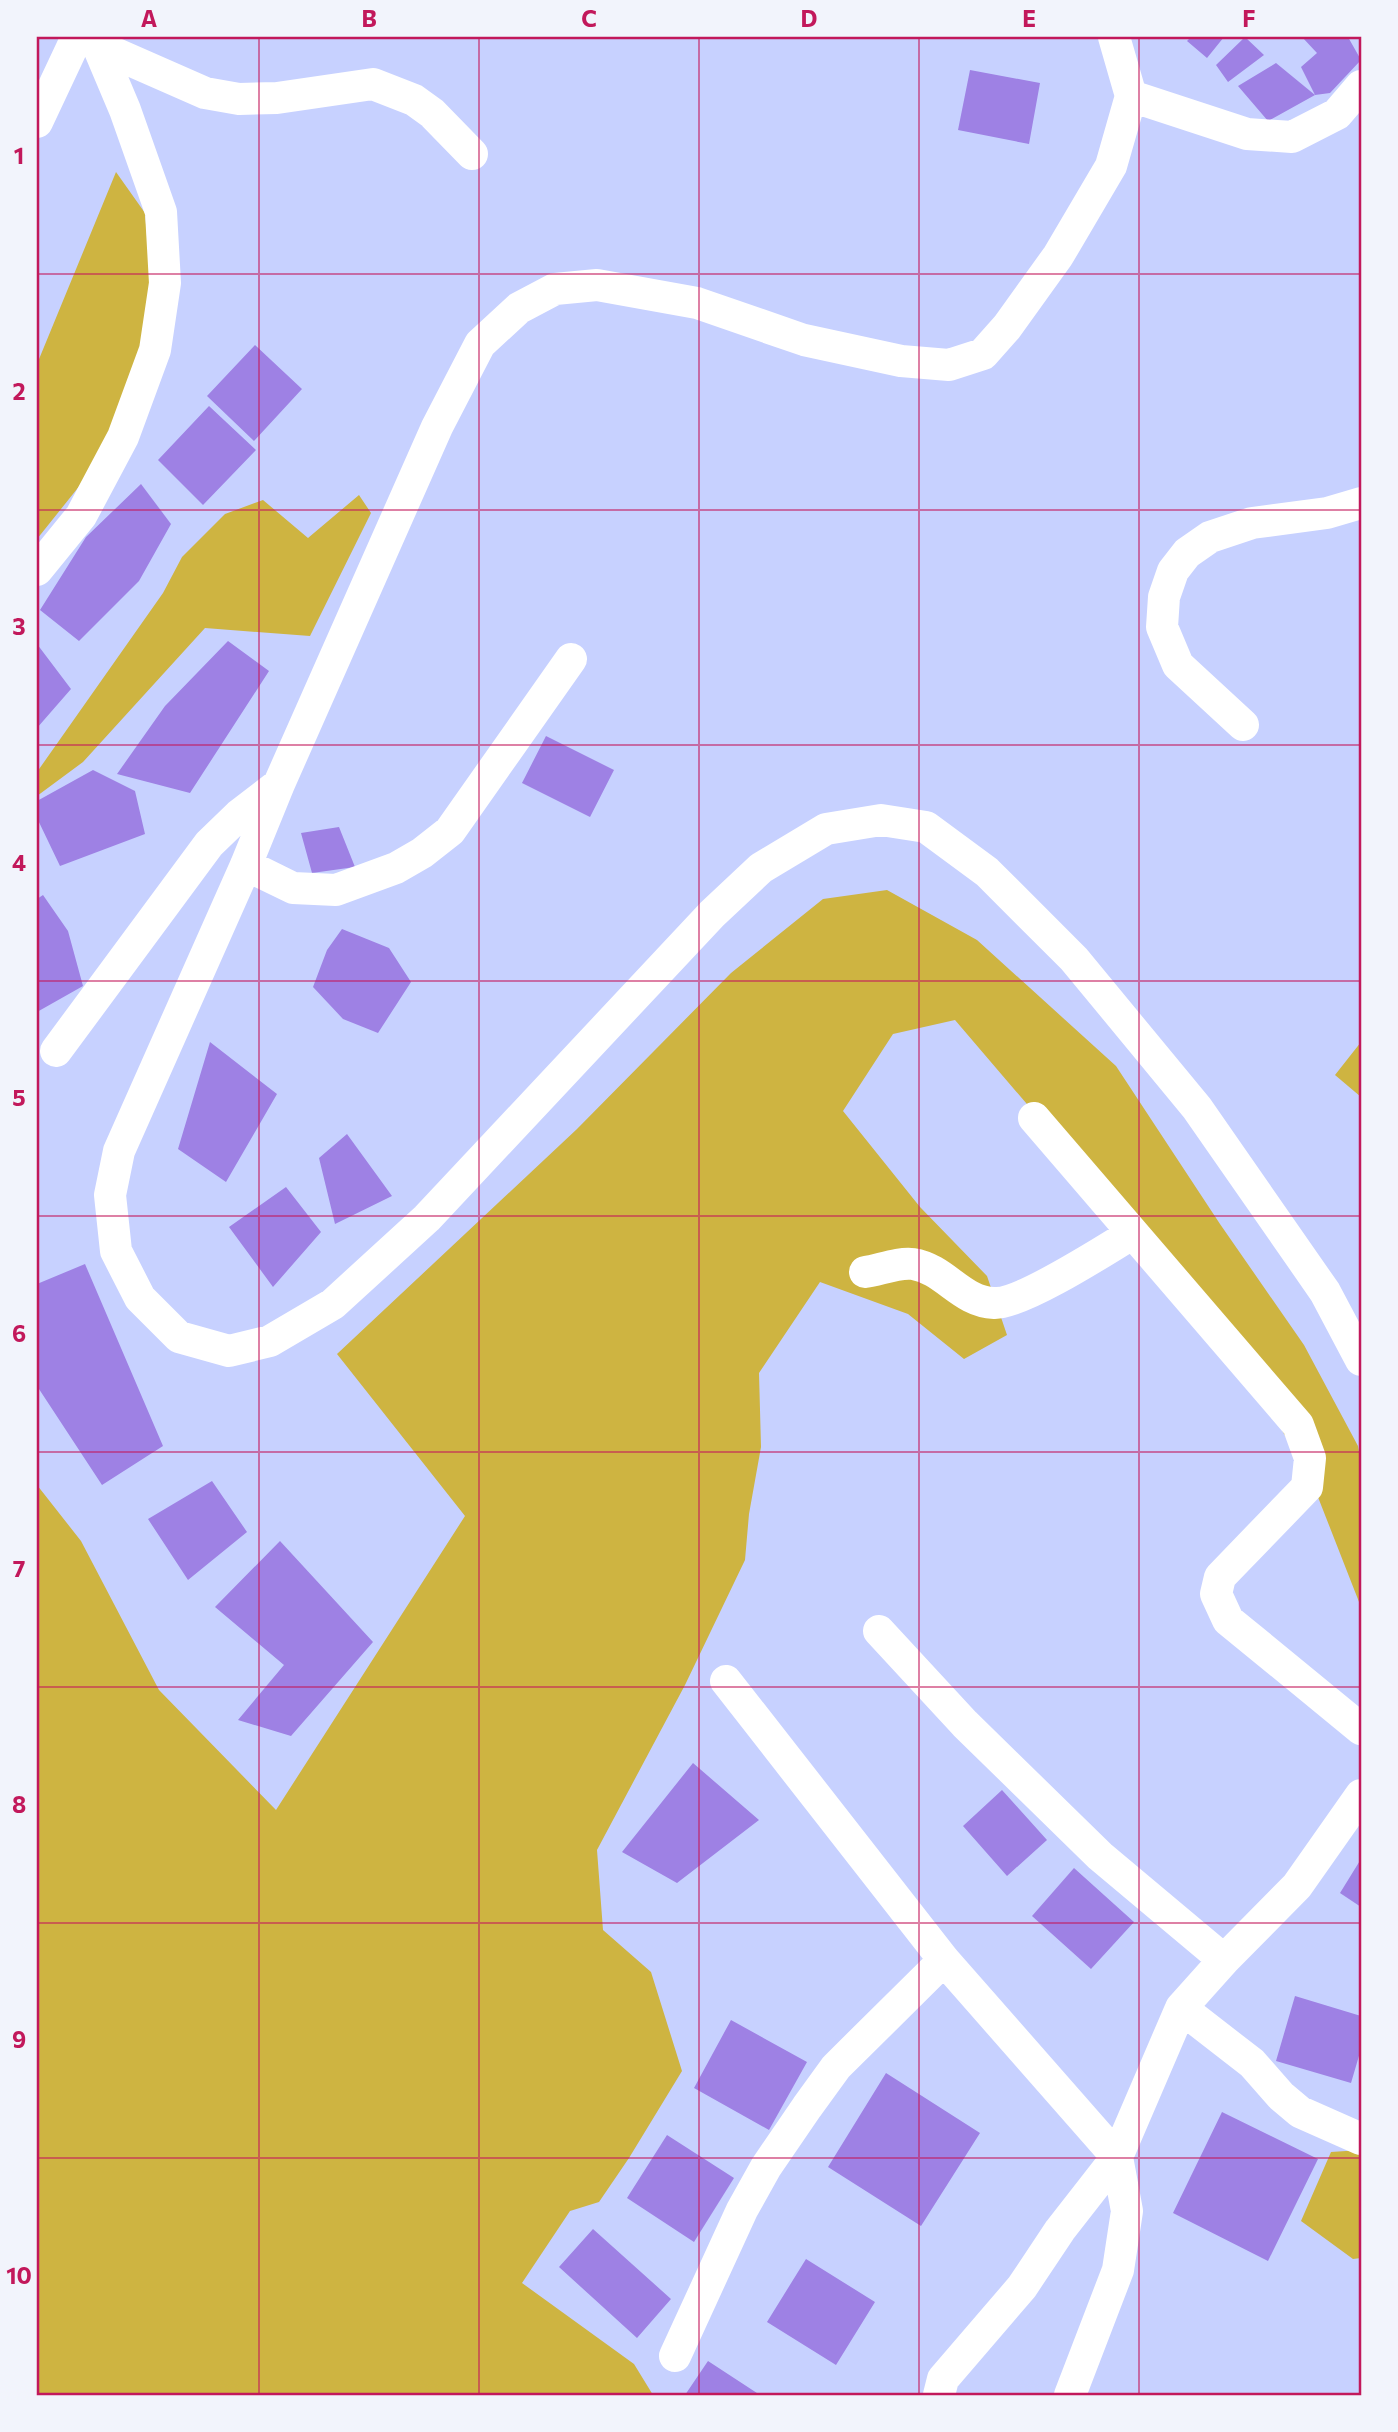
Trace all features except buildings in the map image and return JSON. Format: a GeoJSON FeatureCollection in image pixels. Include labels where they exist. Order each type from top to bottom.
{"type":"FeatureCollection","features":[{"type":"Feature","properties":{"kind":"street"},"geometry":{"type":"LineString","coordinates":[[1114,37],[1132,96],[1111,166],[1058,256],[1007,327],[982,354],[949,365],[901,361],[804,340],[697,303],[597,285],[555,289],[519,308],[480,344],[437,427],[119,1150],[110,1195],[116,1251],[140,1298],[179,1337],[229,1350],[270,1341],[332,1304],[427,1218],[712,914],[761,868],[826,829],[881,820],[926,827],[987,872],[1074,959],[1197,1108],[1325,1292],[1361,1360]]}},
{"type":"Feature","properties":{"kind":"street"},"geometry":{"type":"LineString","coordinates":[[37,122],[89,40]]}},
{"type":"Feature","properties":{"kind":"street"},"geometry":{"type":"LineString","coordinates":[[89,40],[205,93],[239,99],[277,98],[373,84],[414,100],[432,113],[472,155]]}},
{"type":"Feature","properties":{"kind":"street"},"geometry":{"type":"LineString","coordinates":[[37,570],[80,516],[123,437],[155,350],[165,283],[161,212],[125,110],[89,40]]}},
{"type":"Feature","properties":{"kind":"street"},"geometry":{"type":"LineString","coordinates":[[1132,96],[1247,134],[1292,137],[1337,114],[1361,86]]}},
{"type":"Feature","properties":{"kind":"street"},"geometry":{"type":"LineString","coordinates":[[1242,725],[1178,665],[1161,627],[1164,597],[1173,571],[1187,553],[1210,537],[1252,523],[1327,513],[1361,503]]}},
{"type":"Feature","properties":{"kind":"street"},"geometry":{"type":"LineString","coordinates":[[246,865],[293,888],[336,890],[396,868],[422,853],[450,831],[571,659]]}},
{"type":"Feature","properties":{"kind":"street"},"geometry":{"type":"LineString","coordinates":[[56,1051],[209,844],[239,815],[279,784]]}},
{"type":"Feature","properties":{"kind":"street"},"geometry":{"type":"LineString","coordinates":[[1034,1118],[1297,1425],[1310,1458],[1307,1487],[1220,1577],[1216,1594],[1228,1620],[1361,1729]]}},
{"type":"Feature","properties":{"kind":"street"},"geometry":{"type":"LineString","coordinates":[[865,1272],[912,1264],[940,1274],[966,1296],[996,1304],[1055,1279],[1133,1234]]}},
{"type":"Feature","properties":{"kind":"street"},"geometry":{"type":"LineString","coordinates":[[880,1631],[965,1724],[1100,1856],[1224,1960]]}},
{"type":"Feature","properties":{"kind":"street"},"geometry":{"type":"LineString","coordinates":[[726,1681],[944,1960],[1117,2157],[1127,2211],[1118,2270],[1070,2395]]}},
{"type":"Feature","properties":{"kind":"street"},"geometry":{"type":"LineString","coordinates":[[939,2395],[943,2379],[1022,2287],[1060,2230],[1117,2157],[1181,2008],[1297,1886],[1361,1795]]}},
{"type":"Feature","properties":{"kind":"street"},"geometry":{"type":"LineString","coordinates":[[674,2356],[742,2210],[766,2167],[836,2067],[944,1960]]}},
{"type":"Feature","properties":{"kind":"street"},"geometry":{"type":"LineString","coordinates":[[1181,2008],[1251,2063],[1281,2096],[1300,2112],[1361,2139]]}},
{"type":"Feature","properties":{"kind":"shaded area"},"geometry":{"type":"Polygon","coordinates":[[[116,172],[145,213],[154,318],[117,439],[37,539],[37,364],[116,172]]]}},
{"type":"Feature","properties":{"kind":"shaded area"},"geometry":{"type":"Polygon","coordinates":[[[359,495],[371,513],[310,636],[205,628],[83,762],[37,796],[37,772],[163,593],[182,557],[225,514],[263,500],[308,538],[359,495]]]}},
{"type":"Feature","properties":{"kind":"shaded area"},"geometry":{"type":"Polygon","coordinates":[[[887,890],[977,940],[1116,1066],[1304,1345],[1358,1446],[1361,1464],[1361,1607],[1316,1492],[1239,1352],[955,1020],[893,1034],[843,1111],[920,1207],[987,1276],[1007,1335],[964,1359],[908,1314],[820,1282],[759,1373],[761,1447],[749,1514],[745,1560],[685,1685],[597,1850],[603,1930],[651,1972],[682,2071],[599,2202],[570,2211],[522,2283],[634,2364],[653,2395],[37,2395],[37,1485],[81,1541],[159,1690],[276,1810],[465,1516],[337,1354],[577,1129],[731,973],[823,899],[887,890]]]}},
{"type":"Feature","properties":{"kind":"shaded area"},"geometry":{"type":"Polygon","coordinates":[[[1361,1042],[1361,1097],[1335,1075],[1361,1042]]]}},
{"type":"Feature","properties":{"kind":"shaded area"},"geometry":{"type":"Polygon","coordinates":[[[1361,2150],[1361,2258],[1353,2259],[1301,2221],[1331,2152],[1361,2150]]]}}]}
